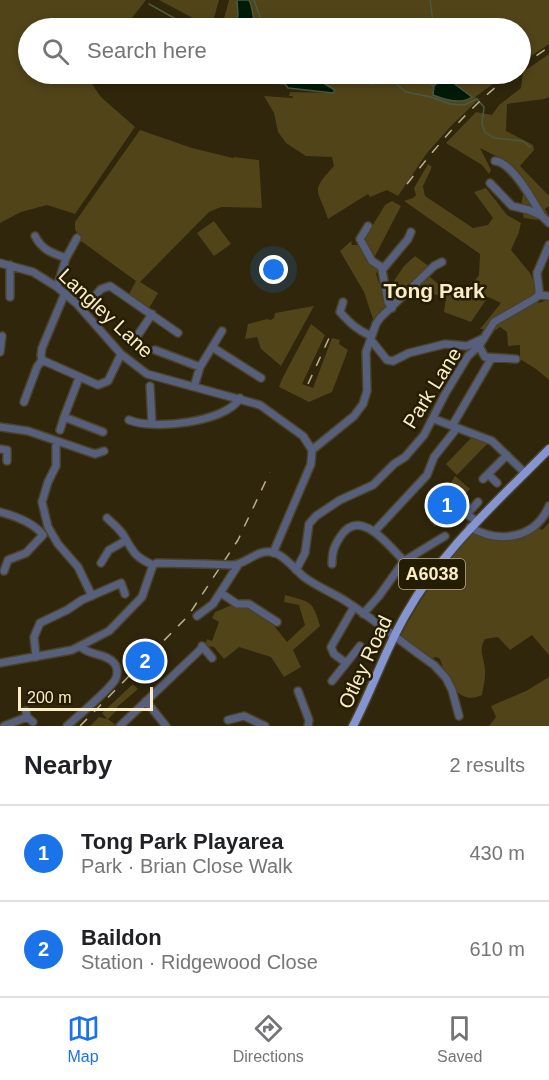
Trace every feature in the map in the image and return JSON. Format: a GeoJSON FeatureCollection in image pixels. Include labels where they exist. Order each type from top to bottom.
{"type":"FeatureCollection","features":[{"type":"Feature","properties":{"kind":"main road","name":"Otley Road"},"geometry":{"type":"LineString","coordinates":[[353,726],[394,637],[423,587],[473,524],[549,449]]}},
{"type":"Feature","properties":{"kind":"street"},"geometry":{"type":"LineString","coordinates":[[495,161],[501,162],[521,181],[542,216],[549,223]]}},
{"type":"Feature","properties":{"kind":"street"},"geometry":{"type":"LineString","coordinates":[[490,183],[512,206],[542,216]]}},
{"type":"Feature","properties":{"kind":"street"},"geometry":{"type":"LineString","coordinates":[[368,226],[360,239],[372,261],[383,268]]}},
{"type":"Feature","properties":{"kind":"street"},"geometry":{"type":"LineString","coordinates":[[392,308],[388,302],[382,276],[383,268],[408,239],[411,232]]}},
{"type":"Feature","properties":{"kind":"street"},"geometry":{"type":"LineString","coordinates":[[35,236],[39,244],[49,252],[66,258]]}},
{"type":"Feature","properties":{"kind":"street"},"geometry":{"type":"LineString","coordinates":[[57,287],[66,258],[78,238]]}},
{"type":"Feature","properties":{"kind":"street"},"geometry":{"type":"LineString","coordinates":[[543,294],[537,273],[549,245]]}},
{"type":"Feature","properties":{"kind":"street"},"geometry":{"type":"LineString","coordinates":[[273,552],[311,464],[312,450],[354,416],[363,404],[366,391],[366,352],[380,318],[442,262]]}},
{"type":"Feature","properties":{"kind":"street","name":"Langley Lane"},"geometry":{"type":"LineString","coordinates":[[0,263],[39,275],[65,293],[121,354],[147,374],[260,405],[303,436],[312,450]]}},
{"type":"Feature","properties":{"kind":"street"},"geometry":{"type":"LineString","coordinates":[[9,297],[10,265]]}},
{"type":"Feature","properties":{"kind":"street"},"geometry":{"type":"LineString","coordinates":[[83,310],[100,289],[110,286],[176,328]]}},
{"type":"Feature","properties":{"kind":"street"},"geometry":{"type":"LineString","coordinates":[[24,402],[37,367],[42,360],[42,348],[65,293]]}},
{"type":"Feature","properties":{"kind":"street","name":"Park Lane"},"geometry":{"type":"LineString","coordinates":[[296,570],[305,553],[309,524],[316,516],[340,500],[373,485],[394,464],[405,457],[424,435],[468,356],[478,346],[494,322],[543,294]]}},
{"type":"Feature","properties":{"kind":"street"},"geometry":{"type":"LineString","coordinates":[[344,303],[340,312],[351,325],[371,338],[387,360],[393,361],[445,344],[467,346],[484,338]]}},
{"type":"Feature","properties":{"kind":"street"},"geometry":{"type":"LineString","coordinates":[[139,338],[152,314]]}},
{"type":"Feature","properties":{"kind":"street"},"geometry":{"type":"LineString","coordinates":[[194,387],[200,367],[222,332]]}},
{"type":"Feature","properties":{"kind":"street"},"geometry":{"type":"LineString","coordinates":[[0,352],[2,336]]}},
{"type":"Feature","properties":{"kind":"street"},"geometry":{"type":"LineString","coordinates":[[212,346],[261,378]]}},
{"type":"Feature","properties":{"kind":"street"},"geometry":{"type":"LineString","coordinates":[[478,346],[484,357],[516,359]]}},
{"type":"Feature","properties":{"kind":"street"},"geometry":{"type":"LineString","coordinates":[[155,350],[200,367]]}},
{"type":"Feature","properties":{"kind":"street"},"geometry":{"type":"LineString","coordinates":[[42,360],[98,385],[108,381],[121,354]]}},
{"type":"Feature","properties":{"kind":"street"},"geometry":{"type":"LineString","coordinates":[[374,532],[428,475],[434,457],[454,427],[491,359]]}},
{"type":"Feature","properties":{"kind":"street"},"geometry":{"type":"LineString","coordinates":[[60,430],[79,378]]}},
{"type":"Feature","properties":{"kind":"street"},"geometry":{"type":"LineString","coordinates":[[150,386],[152,424]]}},
{"type":"Feature","properties":{"kind":"street"},"geometry":{"type":"LineString","coordinates":[[129,420],[152,424],[203,420],[237,403],[240,398]]}},
{"type":"Feature","properties":{"kind":"street"},"geometry":{"type":"LineString","coordinates":[[64,417],[103,432]]}},
{"type":"Feature","properties":{"kind":"street"},"geometry":{"type":"LineString","coordinates":[[434,419],[492,441],[524,472]]}},
{"type":"Feature","properties":{"kind":"street"},"geometry":{"type":"LineString","coordinates":[[0,427],[28,431],[95,454],[104,451]]}},
{"type":"Feature","properties":{"kind":"street"},"geometry":{"type":"LineString","coordinates":[[56,442],[56,466],[42,502],[48,527],[58,544],[78,567],[92,596]]}},
{"type":"Feature","properties":{"kind":"street"},"geometry":{"type":"LineString","coordinates":[[0,449],[7,450],[7,461]]}},
{"type":"Feature","properties":{"kind":"street"},"geometry":{"type":"LineString","coordinates":[[497,483],[486,476],[507,455]]}},
{"type":"Feature","properties":{"kind":"street"},"geometry":{"type":"LineString","coordinates":[[478,502],[467,514],[473,524],[499,537],[518,536],[528,531],[539,522],[549,506]]}},
{"type":"Feature","properties":{"kind":"street"},"geometry":{"type":"LineString","coordinates":[[0,512],[19,518],[40,531],[43,536],[26,553],[8,560],[4,571]]}},
{"type":"Feature","properties":{"kind":"street"},"geometry":{"type":"LineString","coordinates":[[107,518],[124,537],[136,556],[153,565],[162,563],[235,565],[253,556],[273,552],[434,665],[441,672],[453,693],[459,716]]}},
{"type":"Feature","properties":{"kind":"street"},"geometry":{"type":"LineString","coordinates":[[332,564],[333,549],[345,529],[354,525],[364,525],[374,532],[404,561]]}},
{"type":"Feature","properties":{"kind":"street"},"geometry":{"type":"LineString","coordinates":[[363,614],[404,561],[445,536]]}},
{"type":"Feature","properties":{"kind":"street"},"geometry":{"type":"LineString","coordinates":[[101,563],[109,550],[125,541]]}},
{"type":"Feature","properties":{"kind":"street"},"geometry":{"type":"LineString","coordinates":[[1,660],[36,657],[81,647],[97,638],[117,624],[142,597],[153,565]]}},
{"type":"Feature","properties":{"kind":"street"},"geometry":{"type":"LineString","coordinates":[[198,616],[213,604],[221,593],[235,565]]}},
{"type":"Feature","properties":{"kind":"street"},"geometry":{"type":"LineString","coordinates":[[36,657],[34,637],[40,623],[121,583],[125,594]]}},
{"type":"Feature","properties":{"kind":"street"},"geometry":{"type":"LineString","coordinates":[[221,593],[237,604],[249,604],[277,622]]}},
{"type":"Feature","properties":{"kind":"street"},"geometry":{"type":"LineString","coordinates":[[346,663],[334,654],[332,647],[354,607]]}},
{"type":"Feature","properties":{"kind":"street"},"geometry":{"type":"LineString","coordinates":[[120,726],[202,646],[212,658]]}},
{"type":"Feature","properties":{"kind":"street"},"geometry":{"type":"LineString","coordinates":[[332,681],[360,646]]}},
{"type":"Feature","properties":{"kind":"street"},"geometry":{"type":"LineString","coordinates":[[68,726],[111,684],[117,674],[116,665],[112,660],[90,654],[81,647]]}},
{"type":"Feature","properties":{"kind":"street"},"geometry":{"type":"LineString","coordinates":[[298,690],[309,720],[308,726]]}},
{"type":"Feature","properties":{"kind":"street"},"geometry":{"type":"LineString","coordinates":[[146,701],[166,726]]}},
{"type":"Feature","properties":{"kind":"street"},"geometry":{"type":"LineString","coordinates":[[228,720],[244,716],[265,726]]}},
{"type":"Feature","properties":{"kind":"street"},"geometry":{"type":"LineString","coordinates":[[4,726],[29,717]]}},
{"type":"Feature","properties":{"kind":"shaded area"},"geometry":{"type":"Polygon","coordinates":[[[0,0],[146,0],[132,18],[18,18],[18,84],[92,84],[101,97],[135,127],[75,214],[47,205],[21,212],[0,223],[0,0]]]}},
{"type":"Feature","properties":{"kind":"shaded area"},"geometry":{"type":"Polygon","coordinates":[[[159,0],[219,0],[214,18],[193,18],[159,0]]]}},
{"type":"Feature","properties":{"kind":"shaded area"},"geometry":{"type":"Polygon","coordinates":[[[229,0],[237,0],[237,18],[224,18],[229,0]]]}},
{"type":"Feature","properties":{"kind":"shaded area"},"geometry":{"type":"Polygon","coordinates":[[[237,0],[249,0],[253,18],[237,18],[237,0]]]}},
{"type":"Feature","properties":{"kind":"shaded area"},"geometry":{"type":"Polygon","coordinates":[[[249,0],[549,0],[549,44],[531,56],[531,18],[253,18],[249,0]]]}},
{"type":"Feature","properties":{"kind":"shaded area"},"geometry":{"type":"Polygon","coordinates":[[[549,54],[549,97],[507,104],[506,131],[533,145],[534,150],[520,166],[549,196],[549,206],[545,209],[549,222],[541,212],[537,220],[524,218],[521,206],[524,189],[500,158],[480,148],[491,170],[489,174],[482,165],[446,143],[476,112],[492,115],[499,105],[521,88],[522,84],[531,84],[531,66],[549,54]]]}},
{"type":"Feature","properties":{"kind":"shaded area"},"geometry":{"type":"Polygon","coordinates":[[[285,84],[325,84],[335,90],[333,93],[288,88],[285,84]]]}},
{"type":"Feature","properties":{"kind":"shaded area"},"geometry":{"type":"Polygon","coordinates":[[[325,84],[493,84],[475,97],[479,99],[427,153],[398,196],[387,190],[370,197],[368,194],[328,219],[319,196],[318,186],[334,166],[332,157],[306,156],[286,143],[278,132],[274,113],[264,96],[292,98],[293,96],[289,96],[290,92],[333,93],[335,90],[325,84]]]}},
{"type":"Feature","properties":{"kind":"shaded area"},"geometry":{"type":"Polygon","coordinates":[[[455,84],[472,97],[463,101],[448,100],[433,95],[434,86],[455,84]]]}},
{"type":"Feature","properties":{"kind":"shaded area"},"geometry":{"type":"Polygon","coordinates":[[[140,130],[192,148],[233,158],[259,160],[262,208],[221,207],[209,212],[140,282],[158,293],[149,308],[129,294],[136,281],[81,241],[75,229],[75,222],[140,130]]]}},
{"type":"Feature","properties":{"kind":"shaded area"},"geometry":{"type":"Polygon","coordinates":[[[428,164],[432,167],[423,186],[425,196],[473,228],[488,225],[493,218],[474,192],[486,188],[507,215],[521,223],[511,250],[530,273],[536,287],[532,297],[538,303],[549,300],[549,380],[520,359],[520,345],[508,346],[507,332],[500,327],[496,330],[480,329],[501,303],[488,297],[471,322],[444,312],[446,297],[436,295],[421,284],[429,276],[444,289],[472,285],[479,275],[480,254],[404,201],[416,195],[414,188],[428,164]]]}},
{"type":"Feature","properties":{"kind":"shaded area"},"geometry":{"type":"Polygon","coordinates":[[[392,201],[401,206],[374,258],[363,241],[385,205],[392,201]]]}},
{"type":"Feature","properties":{"kind":"shaded area"},"geometry":{"type":"Polygon","coordinates":[[[214,221],[231,244],[214,256],[197,233],[214,221]]]}},
{"type":"Feature","properties":{"kind":"shaded area"},"geometry":{"type":"Polygon","coordinates":[[[351,241],[352,245],[360,245],[378,270],[376,274],[387,307],[374,322],[364,292],[340,251],[351,241]]]}},
{"type":"Feature","properties":{"kind":"shaded area"},"geometry":{"type":"Polygon","coordinates":[[[415,256],[430,267],[395,302],[391,301],[387,291],[404,266],[415,256]]]}},
{"type":"Feature","properties":{"kind":"shaded area"},"geometry":{"type":"Polygon","coordinates":[[[314,306],[281,366],[261,349],[257,337],[245,339],[248,324],[271,320],[275,313],[314,306]]]}},
{"type":"Feature","properties":{"kind":"shaded area"},"geometry":{"type":"Polygon","coordinates":[[[311,324],[325,335],[302,384],[313,388],[332,338],[340,340],[339,344],[348,350],[332,392],[309,402],[279,387],[311,324]]]}},
{"type":"Feature","properties":{"kind":"shaded area"},"geometry":{"type":"Polygon","coordinates":[[[472,437],[488,443],[457,475],[446,464],[472,437]]]}},
{"type":"Feature","properties":{"kind":"shaded area"},"geometry":{"type":"Polygon","coordinates":[[[455,476],[470,489],[435,527],[429,521],[455,476]]]}},
{"type":"Feature","properties":{"kind":"shaded area"},"geometry":{"type":"Polygon","coordinates":[[[549,523],[549,655],[532,635],[510,650],[498,637],[485,639],[482,650],[485,679],[482,695],[473,698],[459,694],[449,681],[440,659],[436,657],[429,659],[399,639],[432,583],[473,532],[502,539],[536,526],[542,530],[549,523]]]}},
{"type":"Feature","properties":{"kind":"shaded area"},"geometry":{"type":"Polygon","coordinates":[[[285,595],[309,603],[315,611],[320,626],[293,650],[301,667],[284,677],[271,657],[239,647],[224,659],[214,647],[205,646],[207,639],[212,641],[219,622],[212,618],[215,612],[233,605],[250,607],[257,611],[271,622],[287,642],[305,625],[299,605],[284,602],[285,595]]]}},
{"type":"Feature","properties":{"kind":"shaded area"},"geometry":{"type":"Polygon","coordinates":[[[549,677],[549,726],[489,726],[496,717],[491,706],[526,691],[549,677]]]}},
{"type":"Feature","properties":{"kind":"shaded area"},"geometry":{"type":"Polygon","coordinates":[[[133,684],[138,689],[117,707],[118,709],[108,719],[117,726],[90,726],[99,717],[107,719],[102,713],[133,684]]]}},
{"type":"Feature","properties":{"kind":"waterway"},"geometry":{"type":"LineString","coordinates":[[254,0],[261,18]]}},
{"type":"Feature","properties":{"kind":"waterway"},"geometry":{"type":"LineString","coordinates":[[430,0],[433,18]]}},
{"type":"Feature","properties":{"kind":"waterway"},"geometry":{"type":"LineString","coordinates":[[149,4],[174,18]]}},
{"type":"Feature","properties":{"kind":"waterway"},"geometry":{"type":"LineString","coordinates":[[396,84],[406,92],[450,104],[464,105],[477,99],[484,107],[482,124],[485,132],[494,138],[523,141],[530,147]]}},
{"type":"Feature","properties":{"kind":"railway"},"geometry":{"type":"LineString","coordinates":[[531,59],[549,47]]}},
{"type":"Feature","properties":{"kind":"railway"},"geometry":{"type":"LineString","coordinates":[[407,184],[456,125],[500,84]]}},
{"type":"Feature","properties":{"kind":"railway"},"geometry":{"type":"LineString","coordinates":[[308,384],[330,336]]}},
{"type":"Feature","properties":{"kind":"railway"},"geometry":{"type":"LineString","coordinates":[[80,726],[188,616],[238,540],[270,472]]}},
{"type":"Feature","properties":{"kind":"place","name":"Tong Park Playarea"},"geometry":{"type":"Point","coordinates":[447,505]}},
{"type":"Feature","properties":{"kind":"place","name":"Baildon"},"geometry":{"type":"Point","coordinates":[145,661]}},
{"type":"Feature","properties":{"kind":"district","name":"Tong Park"},"geometry":{"type":"Point","coordinates":[434,290]}}]}
